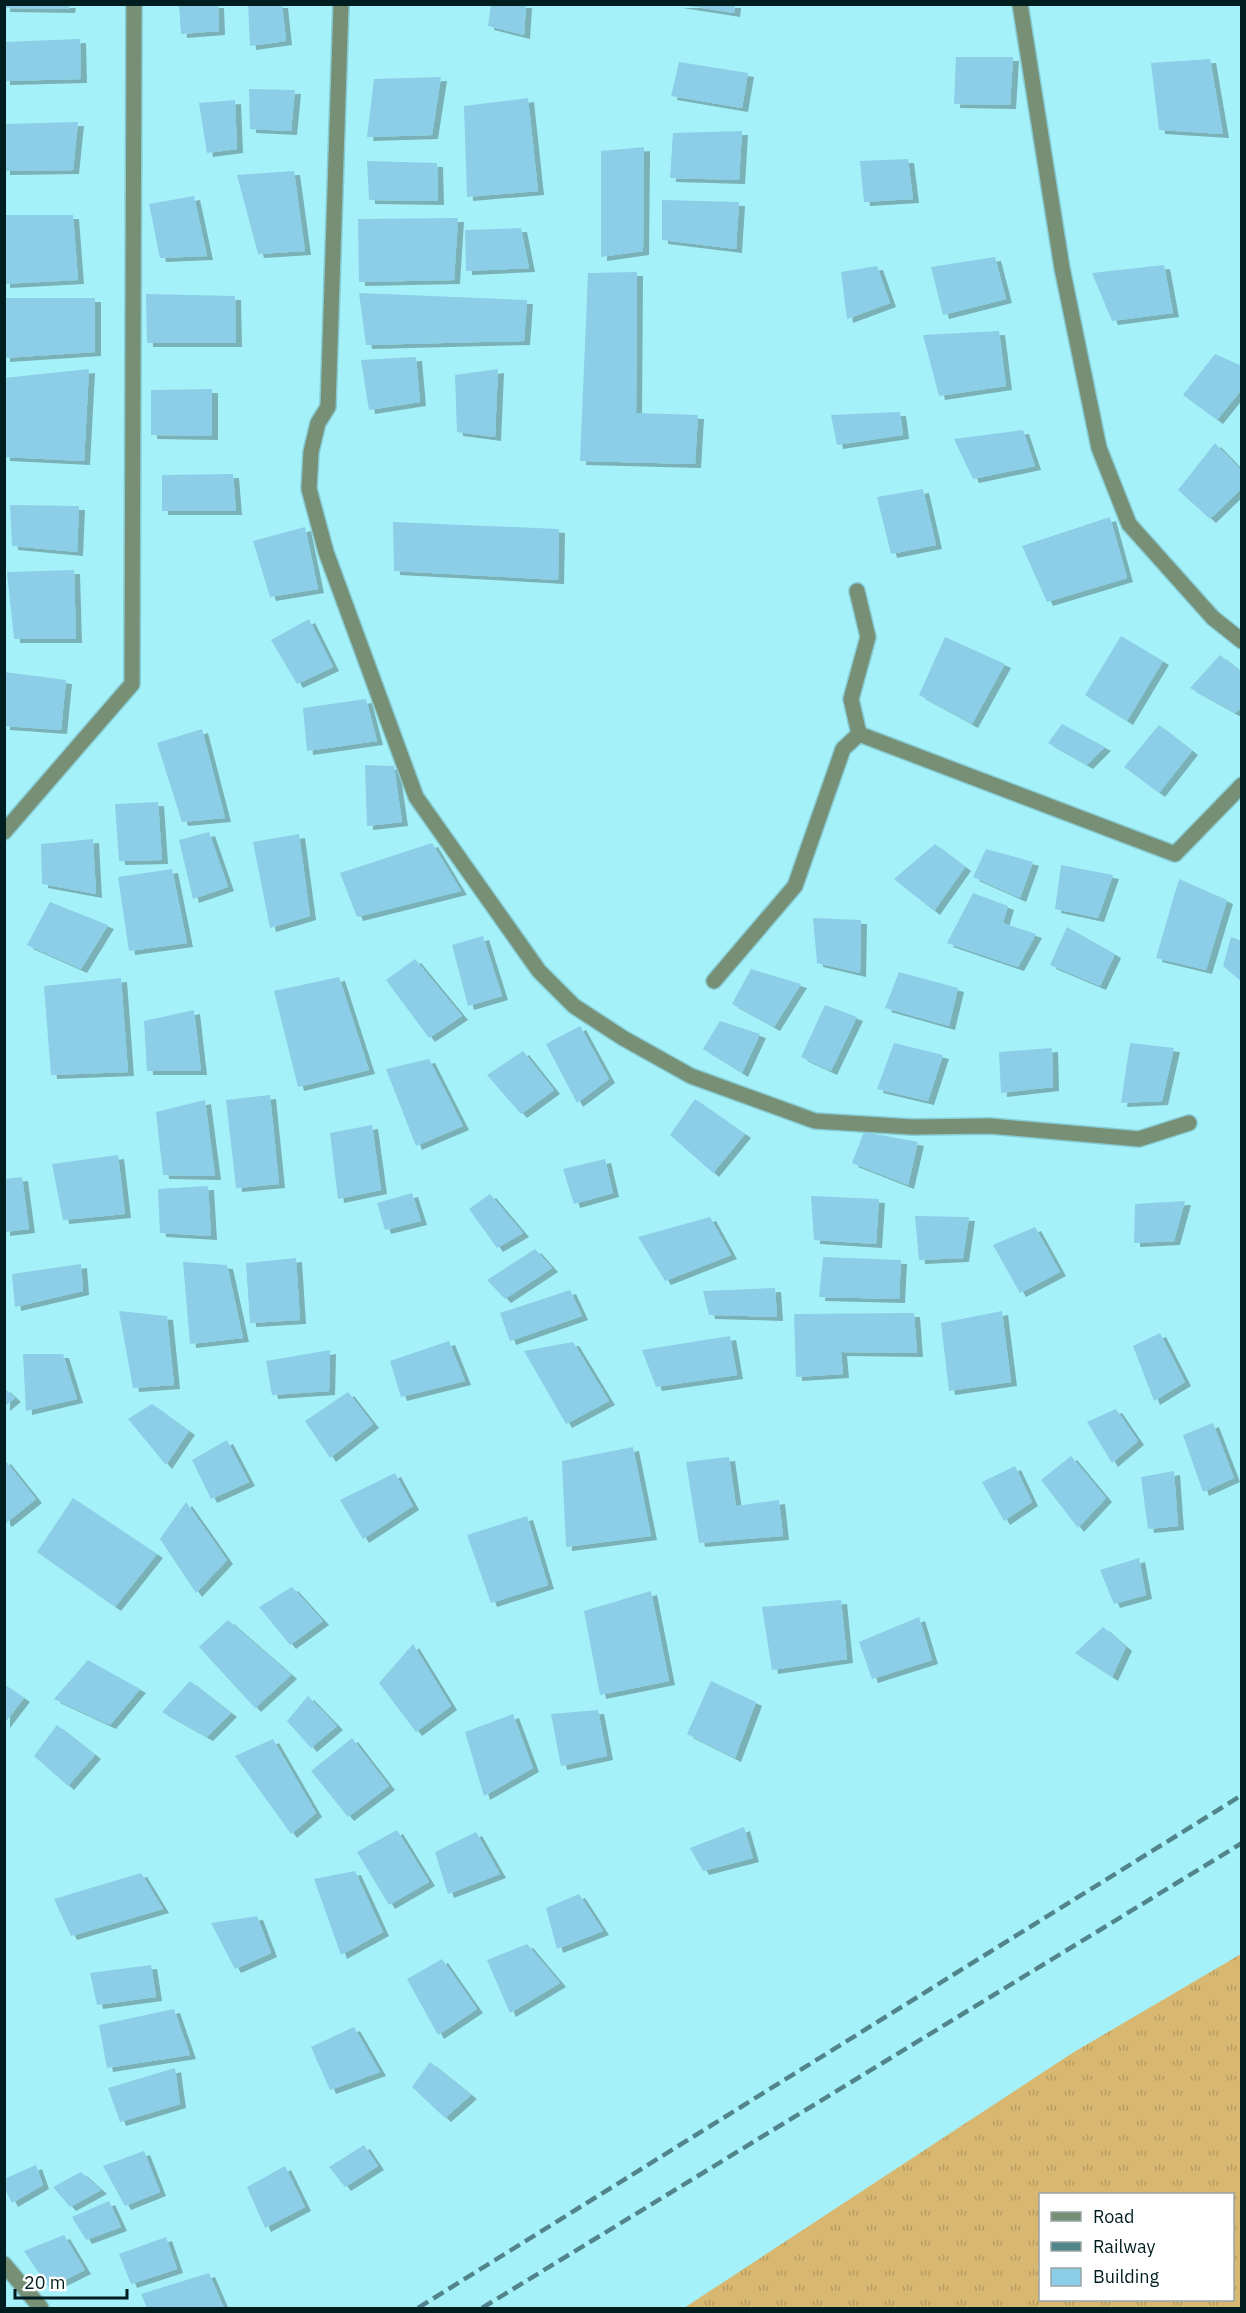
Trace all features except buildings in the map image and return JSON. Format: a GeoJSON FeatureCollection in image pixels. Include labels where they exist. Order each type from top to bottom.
{"type":"FeatureCollection","features":[{"type":"Feature","properties":{"kind":"street"},"geometry":{"type":"LineString","coordinates":[[4,832],[132,684],[134,4]]}},
{"type":"Feature","properties":{"kind":"street"},"geometry":{"type":"LineString","coordinates":[[341,4],[328,407],[318,423],[313,442],[309,489],[326,552],[416,797],[539,971],[574,1006],[623,1038],[691,1076],[815,1121],[912,1127],[990,1126],[1138,1139],[1189,1123]]}},
{"type":"Feature","properties":{"kind":"street"},"geometry":{"type":"LineString","coordinates":[[1020,4],[1062,268],[1099,448],[1129,524],[1213,618],[1242,642]]}},
{"type":"Feature","properties":{"kind":"street"},"geometry":{"type":"LineString","coordinates":[[857,591],[868,637],[851,699],[859,734]]}},
{"type":"Feature","properties":{"kind":"street"},"geometry":{"type":"LineString","coordinates":[[859,734],[1175,854],[1242,785]]}},
{"type":"Feature","properties":{"kind":"street"},"geometry":{"type":"LineString","coordinates":[[714,981],[795,886],[843,749],[859,734]]}},
{"type":"Feature","properties":{"kind":"street"},"geometry":{"type":"LineString","coordinates":[[4,2264],[40,2308]]}},
{"type":"Feature","properties":{"kind":"green space"},"geometry":{"type":"Polygon","coordinates":[[[1241,1954],[1241,2308],[684,2308],[1074,2052],[1241,1954]]]}},
{"type":"Feature","properties":{"kind":"railway"},"geometry":{"type":"LineString","coordinates":[[418,2308],[1242,1795]]}},
{"type":"Feature","properties":{"kind":"railway"},"geometry":{"type":"LineString","coordinates":[[482,2308],[1242,1843]]}}]}
